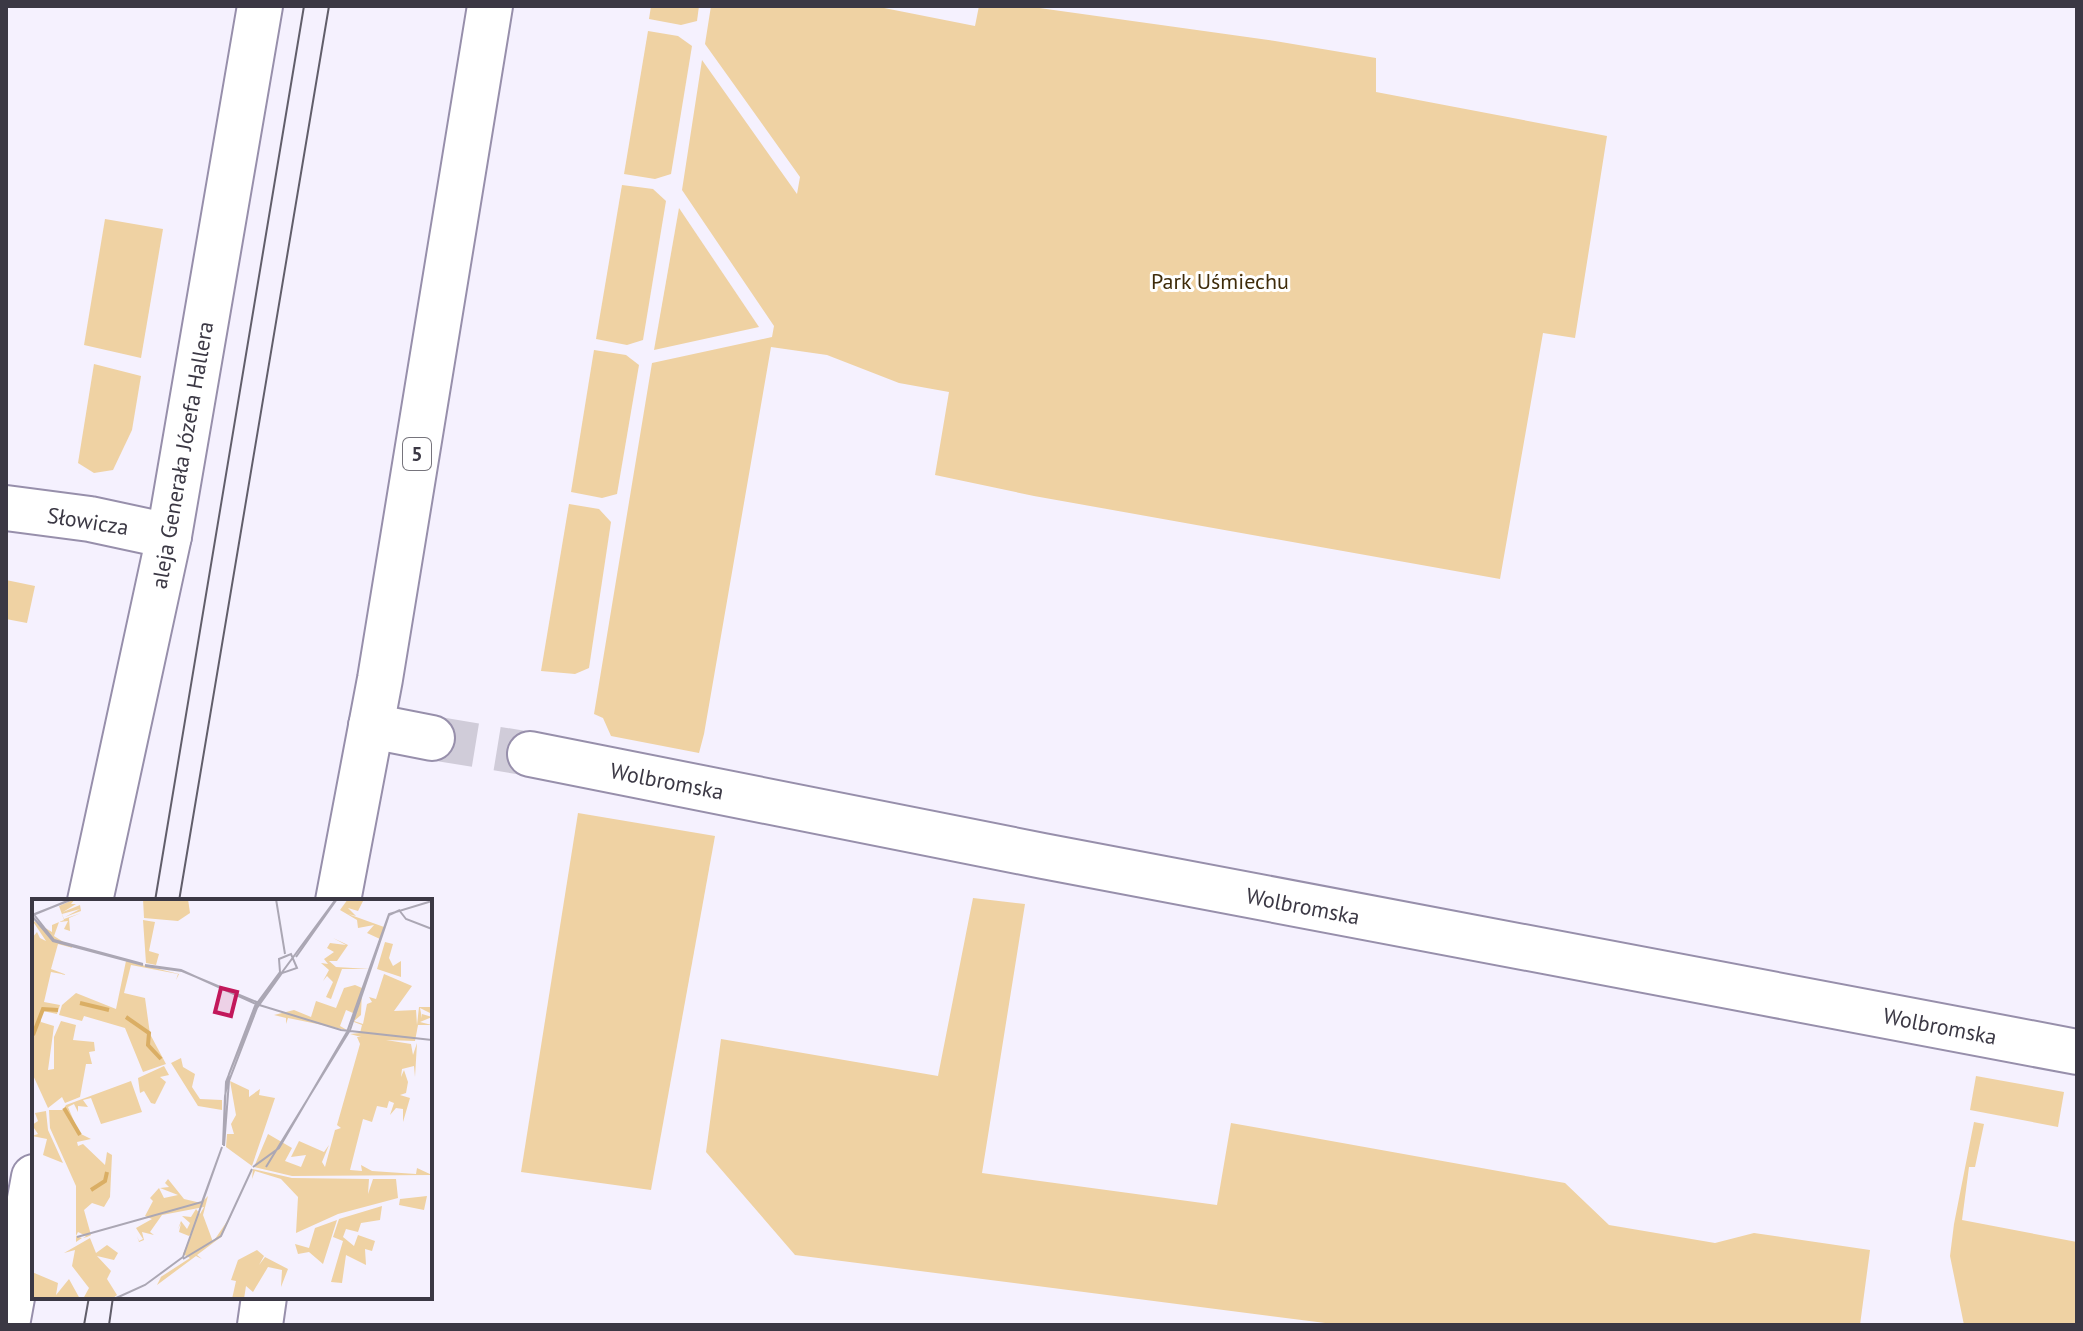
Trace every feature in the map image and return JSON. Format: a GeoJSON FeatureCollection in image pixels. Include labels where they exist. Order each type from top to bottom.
{"type":"FeatureCollection","features":[{"type":"Feature","properties":{"kind":"main road","name":"aleja Generała Józefa Hallera"},"geometry":{"type":"LineString","coordinates":[[90,899],[169,536],[260,6]]}},
{"type":"Feature","properties":{"kind":"main road","name":"5"},"geometry":{"type":"LineString","coordinates":[[338,899],[371,726],[490,6]]}},
{"type":"Feature","properties":{"kind":"main road","name":"Słowicza"},"geometry":{"type":"LineString","coordinates":[[6,508],[90,519],[169,536]]}},
{"type":"Feature","properties":{"kind":"main road"},"geometry":{"type":"LineString","coordinates":[[371,726],[432,738]]}},
{"type":"Feature","properties":{"kind":"main road","name":"Wolbromska"},"geometry":{"type":"LineString","coordinates":[[530,754],[1043,856],[2077,1052]]}},
{"type":"Feature","properties":{"kind":"main road"},"geometry":{"type":"LineString","coordinates":[[7,1325],[32,1188]]}},
{"type":"Feature","properties":{"kind":"main road"},"geometry":{"type":"LineString","coordinates":[[260,1325],[264,1299]]}},
{"type":"Feature","properties":{"kind":"green space"},"geometry":{"type":"Polygon","coordinates":[[[651,6],[699,6],[697,21],[681,25],[649,19],[651,6]]]}},
{"type":"Feature","properties":{"kind":"green space","name":"Park Uśmiechu"},"geometry":{"type":"Polygon","coordinates":[[[711,6],[874,6],[975,26],[979,6],[1025,6],[1275,41],[1376,58],[1376,92],[1607,136],[1575,338],[1543,333],[1500,579],[1034,496],[935,475],[949,392],[899,383],[827,355],[771,347],[699,753],[611,736],[603,718],[594,714],[652,363],[772,337],[774,326],[682,190],[702,60],[797,194],[800,177],[705,44],[711,6]]]}},
{"type":"Feature","properties":{"kind":"green space"},"geometry":{"type":"Polygon","coordinates":[[[648,31],[678,36],[692,46],[671,174],[655,179],[624,174],[648,31]]]}},
{"type":"Feature","properties":{"kind":"green space"},"geometry":{"type":"Polygon","coordinates":[[[622,185],[653,189],[666,201],[643,340],[627,345],[596,339],[622,185]]]}},
{"type":"Feature","properties":{"kind":"green space"},"geometry":{"type":"Polygon","coordinates":[[[679,208],[759,327],[654,350],[679,208]]]}},
{"type":"Feature","properties":{"kind":"green space"},"geometry":{"type":"Polygon","coordinates":[[[105,219],[163,229],[141,358],[84,345],[105,219]]]}},
{"type":"Feature","properties":{"kind":"green space"},"geometry":{"type":"Polygon","coordinates":[[[594,350],[626,355],[639,365],[617,494],[602,498],[571,492],[594,350]]]}},
{"type":"Feature","properties":{"kind":"green space"},"geometry":{"type":"Polygon","coordinates":[[[94,364],[141,376],[132,430],[113,470],[94,473],[78,463],[94,364]]]}},
{"type":"Feature","properties":{"kind":"green space"},"geometry":{"type":"Polygon","coordinates":[[[569,504],[599,509],[611,522],[589,668],[575,674],[541,671],[569,504]]]}},
{"type":"Feature","properties":{"kind":"green space"},"geometry":{"type":"Polygon","coordinates":[[[6,580],[35,586],[27,623],[6,619],[6,580]]]}},
{"type":"Feature","properties":{"kind":"green space"},"geometry":{"type":"Polygon","coordinates":[[[578,813],[715,836],[651,1190],[521,1172],[578,813]]]}},
{"type":"Feature","properties":{"kind":"green space"},"geometry":{"type":"Polygon","coordinates":[[[973,898],[1025,904],[982,1173],[1217,1205],[1231,1123],[1565,1183],[1609,1225],[1715,1243],[1754,1233],[1870,1250],[1860,1325],[1341,1325],[795,1255],[706,1152],[721,1039],[938,1076],[973,898]]]}},
{"type":"Feature","properties":{"kind":"green space"},"geometry":{"type":"Polygon","coordinates":[[[1976,1076],[2064,1092],[2058,1127],[1970,1110],[1976,1076]]]}},
{"type":"Feature","properties":{"kind":"green space"},"geometry":{"type":"Polygon","coordinates":[[[1974,1122],[1984,1124],[1975,1167],[1969,1167],[1962,1220],[2077,1242],[2077,1325],[1964,1325],[1950,1256],[1974,1122]]]}},
{"type":"Feature","properties":{"kind":"tunnel"},"geometry":{"type":"LineString","coordinates":[[432,738],[530,754]]}},
{"type":"Feature","properties":{"kind":"tram line"},"geometry":{"type":"LineString","coordinates":[[155,899],[304,6]]}},
{"type":"Feature","properties":{"kind":"tram line"},"geometry":{"type":"LineString","coordinates":[[179,899],[329,6]]}},
{"type":"Feature","properties":{"kind":"tram line"},"geometry":{"type":"LineString","coordinates":[[84,1325],[89,1299]]}},
{"type":"Feature","properties":{"kind":"tram line"},"geometry":{"type":"LineString","coordinates":[[109,1325],[113,1299]]}}]}
